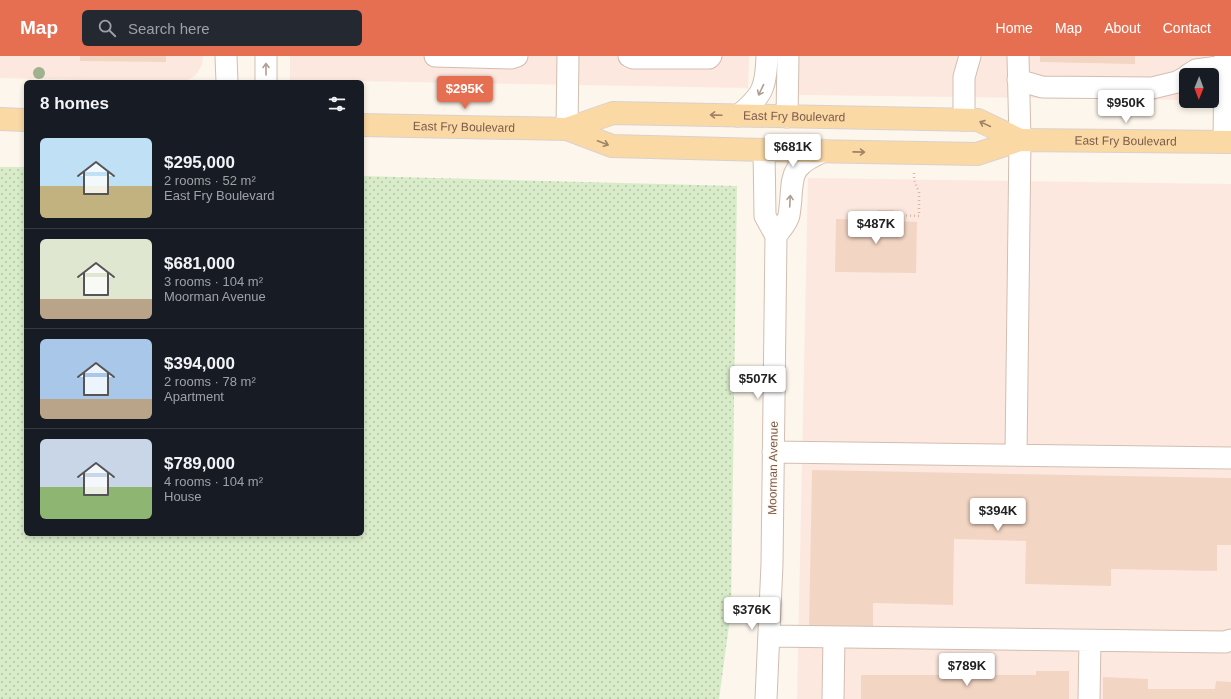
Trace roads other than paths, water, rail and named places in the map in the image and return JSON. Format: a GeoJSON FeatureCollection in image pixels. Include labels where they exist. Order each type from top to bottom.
{"type":"FeatureCollection","features":[{"type":"Feature","properties":{"kind":"main road","name":"East Fry Boulevard"},"geometry":{"type":"LineString","coordinates":[[567,129],[613,112],[738,116],[978,120],[1020,140]]}},
{"type":"Feature","properties":{"kind":"main road"},"geometry":{"type":"LineString","coordinates":[[0,119],[24,120]]}},
{"type":"Feature","properties":{"kind":"main road","name":"East Fry Boulevard"},"geometry":{"type":"LineString","coordinates":[[364,125],[567,129],[612,146],[825,152],[977,154],[1020,140],[1227,142]]}},
{"type":"Feature","properties":{"kind":"street"},"geometry":{"type":"LineString","coordinates":[[226,56],[227,80]]}},
{"type":"Feature","properties":{"kind":"street"},"geometry":{"type":"LineString","coordinates":[[266,56],[266,80]]}},
{"type":"Feature","properties":{"kind":"street"},"geometry":{"type":"LineString","coordinates":[[435,56],[511,58],[517,56]]}},
{"type":"Feature","properties":{"kind":"street"},"geometry":{"type":"LineString","coordinates":[[567,129],[568,56]]}},
{"type":"Feature","properties":{"kind":"street"},"geometry":{"type":"LineString","coordinates":[[629,56],[633,58],[709,58],[711,56]]}},
{"type":"Feature","properties":{"kind":"street"},"geometry":{"type":"LineString","coordinates":[[738,116],[757,101],[766,80],[767,56]]}},
{"type":"Feature","properties":{"kind":"street"},"geometry":{"type":"LineString","coordinates":[[787,116],[788,56]]}},
{"type":"Feature","properties":{"kind":"street"},"geometry":{"type":"LineString","coordinates":[[964,120],[964,77],[970,56]]}},
{"type":"Feature","properties":{"kind":"street"},"geometry":{"type":"LineString","coordinates":[[1016,455],[1020,140],[1018,56]]}},
{"type":"Feature","properties":{"kind":"street"},"geometry":{"type":"LineString","coordinates":[[1202,68],[1225,61],[1227,142]]}},
{"type":"Feature","properties":{"kind":"street"},"geometry":{"type":"LineString","coordinates":[[1018,80],[1042,87],[1152,88],[1179,81]]}},
{"type":"Feature","properties":{"kind":"street","name":"Moorman Avenue"},"geometry":{"type":"LineString","coordinates":[[764,150],[765,216],[776,236],[773,452],[769,636],[766,699]]}},
{"type":"Feature","properties":{"kind":"street"},"geometry":{"type":"LineString","coordinates":[[776,236],[789,217],[791,182],[795,171],[810,158],[825,152]]}},
{"type":"Feature","properties":{"kind":"street"},"geometry":{"type":"LineString","coordinates":[[773,452],[1231,458]]}},
{"type":"Feature","properties":{"kind":"street"},"geometry":{"type":"LineString","coordinates":[[769,636],[1090,641],[1225,642],[1231,640]]}},
{"type":"Feature","properties":{"kind":"street"},"geometry":{"type":"LineString","coordinates":[[833,699],[834,637]]}},
{"type":"Feature","properties":{"kind":"street"},"geometry":{"type":"LineString","coordinates":[[1088,699],[1090,641]]}}]}
